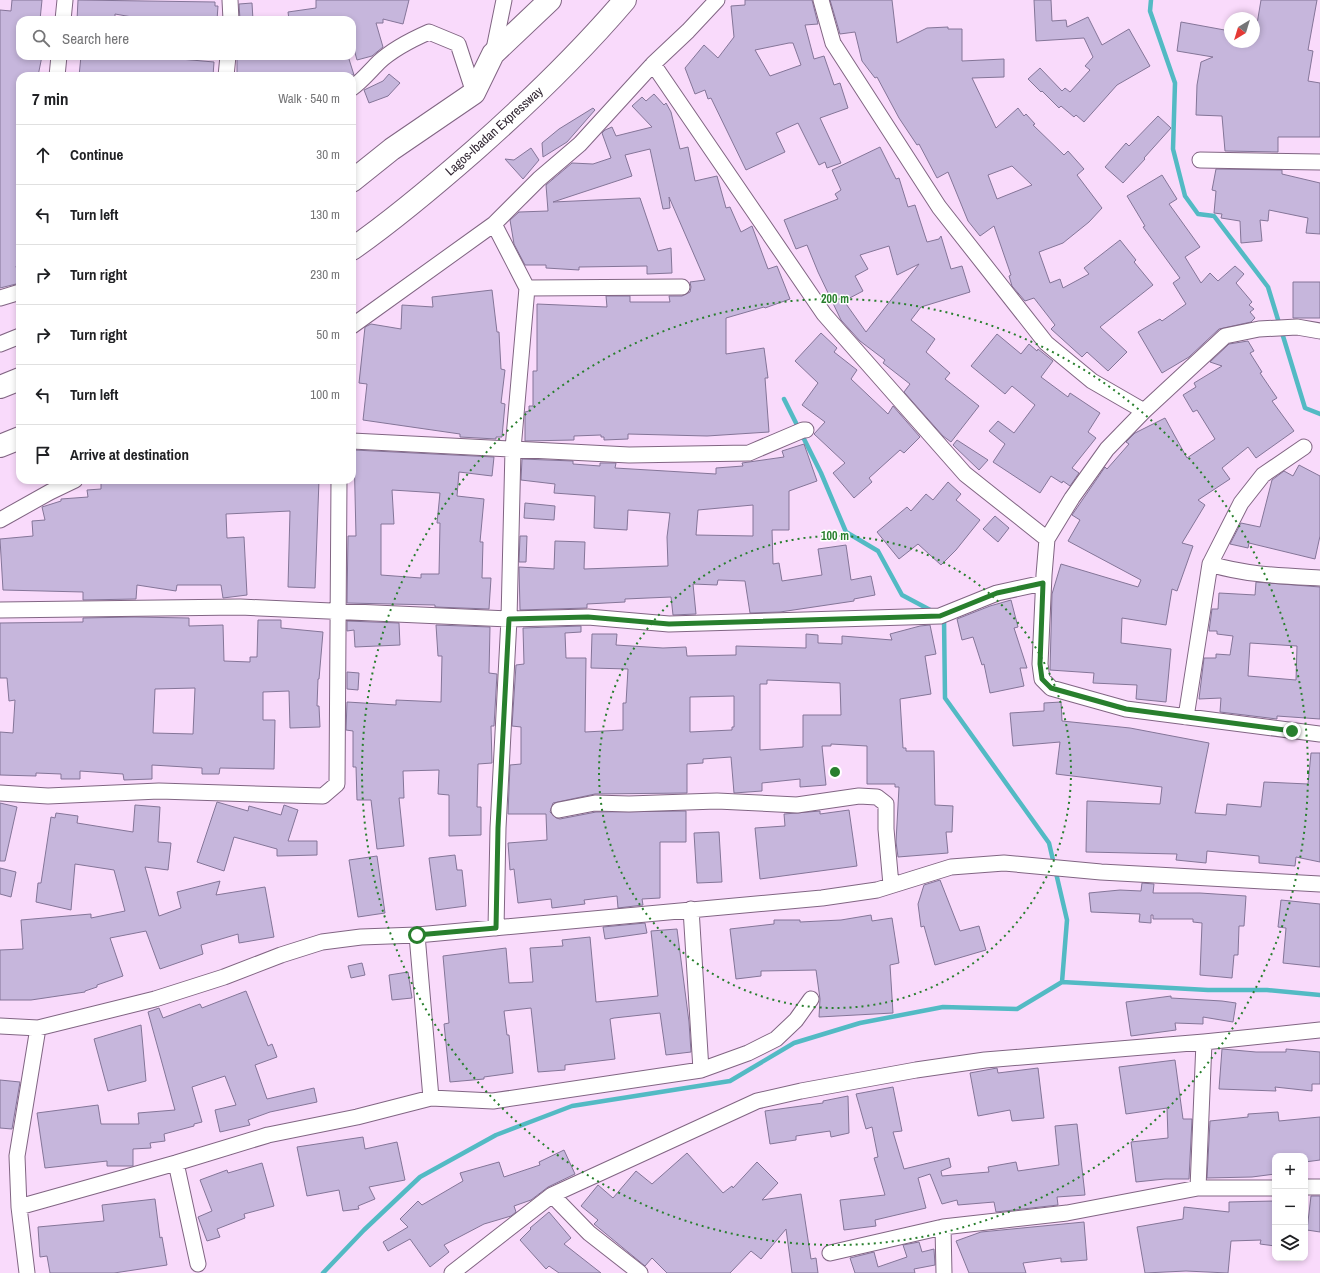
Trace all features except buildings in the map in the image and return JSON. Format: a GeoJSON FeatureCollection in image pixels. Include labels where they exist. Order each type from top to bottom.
{"type":"FeatureCollection","features":[{"type":"Feature","properties":{"kind":"highway"},"geometry":{"type":"LineString","coordinates":[[356,178],[392,149],[474,93],[493,54],[550,0]]}},
{"type":"Feature","properties":{"kind":"highway","name":"Lagos-Ibadan Expressway"},"geometry":{"type":"LineString","coordinates":[[356,246],[430,189],[522,108],[592,38],[625,0]]}},
{"type":"Feature","properties":{"kind":"highway"},"geometry":{"type":"LineString","coordinates":[[0,387],[16,381]]}},
{"type":"Feature","properties":{"kind":"highway"},"geometry":{"type":"LineString","coordinates":[[0,446],[16,440]]}},
{"type":"Feature","properties":{"kind":"street"},"geometry":{"type":"LineString","coordinates":[[63,16],[65,0]]}},
{"type":"Feature","properties":{"kind":"street"},"geometry":{"type":"LineString","coordinates":[[230,0],[231,16]]}},
{"type":"Feature","properties":{"kind":"street"},"geometry":{"type":"LineString","coordinates":[[493,54],[504,0]]}},
{"type":"Feature","properties":{"kind":"street"},"geometry":{"type":"LineString","coordinates":[[356,323],[494,224],[539,179],[580,144],[653,64],[688,31],[717,0]]}},
{"type":"Feature","properties":{"kind":"street"},"geometry":{"type":"LineString","coordinates":[[821,0],[833,43],[939,207],[953,226],[1046,343],[1092,381],[1144,411]]}},
{"type":"Feature","properties":{"kind":"street"},"geometry":{"type":"LineString","coordinates":[[356,85],[380,61],[416,38],[429,32],[458,44],[474,93]]}},
{"type":"Feature","properties":{"kind":"street"},"geometry":{"type":"LineString","coordinates":[[57,72],[59,60]]}},
{"type":"Feature","properties":{"kind":"street"},"geometry":{"type":"LineString","coordinates":[[226,72],[228,60]]}},
{"type":"Feature","properties":{"kind":"street"},"geometry":{"type":"LineString","coordinates":[[653,64],[824,314],[965,474],[1048,539]]}},
{"type":"Feature","properties":{"kind":"street"},"geometry":{"type":"LineString","coordinates":[[1200,160],[1320,162]]}},
{"type":"Feature","properties":{"kind":"street"},"geometry":{"type":"LineString","coordinates":[[494,224],[527,288],[513,449],[509,619],[498,828],[496,928]]}},
{"type":"Feature","properties":{"kind":"street"},"geometry":{"type":"LineString","coordinates":[[527,288],[682,287]]}},
{"type":"Feature","properties":{"kind":"street"},"geometry":{"type":"LineString","coordinates":[[0,298],[16,293]]}},
{"type":"Feature","properties":{"kind":"street"},"geometry":{"type":"LineString","coordinates":[[1320,331],[1297,327],[1259,329],[1225,336],[1144,411],[1107,449],[1072,498],[1048,539],[1043,583],[1040,664],[1042,679],[1051,688],[1126,709],[1186,718],[1320,734]]}},
{"type":"Feature","properties":{"kind":"street"},"geometry":{"type":"LineString","coordinates":[[0,344],[16,338]]}},
{"type":"Feature","properties":{"kind":"street"},"geometry":{"type":"LineString","coordinates":[[356,441],[629,455],[749,453],[806,430]]}},
{"type":"Feature","properties":{"kind":"street"},"geometry":{"type":"LineString","coordinates":[[1186,718],[1210,564],[1241,503],[1263,475],[1304,448]]}},
{"type":"Feature","properties":{"kind":"street"},"geometry":{"type":"LineString","coordinates":[[0,520],[67,484]]}},
{"type":"Feature","properties":{"kind":"street"},"geometry":{"type":"LineString","coordinates":[[0,794],[48,796],[159,791],[323,796],[337,784],[339,484]]}},
{"type":"Feature","properties":{"kind":"street"},"geometry":{"type":"LineString","coordinates":[[1210,564],[1233,571],[1259,575],[1320,578]]}},
{"type":"Feature","properties":{"kind":"street"},"geometry":{"type":"LineString","coordinates":[[0,610],[240,607],[509,619],[588,617],[669,624],[940,616],[997,593],[1043,583]]}},
{"type":"Feature","properties":{"kind":"street"},"geometry":{"type":"LineString","coordinates":[[559,810],[595,803],[629,804],[717,801],[797,805],[858,796],[877,797],[886,804],[886,829],[891,885]]}},
{"type":"Feature","properties":{"kind":"street"},"geometry":{"type":"LineString","coordinates":[[0,1026],[38,1028],[155,999],[224,977],[281,955],[322,942],[361,937],[417,935],[822,898],[877,890],[951,867],[1004,863],[1101,872],[1320,884]]}},
{"type":"Feature","properties":{"kind":"street"},"geometry":{"type":"LineString","coordinates":[[691,909],[701,1070]]}},
{"type":"Feature","properties":{"kind":"street"},"geometry":{"type":"LineString","coordinates":[[417,935],[431,1098]]}},
{"type":"Feature","properties":{"kind":"street"},"geometry":{"type":"LineString","coordinates":[[19,1207],[176,1163],[268,1135],[357,1117],[431,1098],[493,1101],[701,1070],[748,1053],[776,1039],[796,1020],[811,999]]}},
{"type":"Feature","properties":{"kind":"street"},"geometry":{"type":"LineString","coordinates":[[27,1273],[19,1207],[17,1156],[38,1028]]}},
{"type":"Feature","properties":{"kind":"street"},"geometry":{"type":"LineString","coordinates":[[452,1273],[552,1195],[757,1101],[801,1091],[916,1070],[985,1060],[1204,1042],[1320,1030]]}},
{"type":"Feature","properties":{"kind":"street"},"geometry":{"type":"LineString","coordinates":[[1198,1188],[1204,1042]]}},
{"type":"Feature","properties":{"kind":"street"},"geometry":{"type":"LineString","coordinates":[[176,1163],[198,1264]]}},
{"type":"Feature","properties":{"kind":"street"},"geometry":{"type":"LineString","coordinates":[[1308,1187],[1320,1187]]}},
{"type":"Feature","properties":{"kind":"street"},"geometry":{"type":"LineString","coordinates":[[830,1253],[943,1227],[1067,1213],[1198,1188],[1272,1188]]}},
{"type":"Feature","properties":{"kind":"street"},"geometry":{"type":"LineString","coordinates":[[552,1195],[589,1233],[640,1273]]}},
{"type":"Feature","properties":{"kind":"street"},"geometry":{"type":"LineString","coordinates":[[943,1227],[944,1273]]}},
{"type":"Feature","properties":{"kind":"waterway"},"geometry":{"type":"LineString","coordinates":[[1151,0],[1150,11],[1175,83],[1173,149],[1185,196],[1198,214],[1214,216],[1268,287],[1305,408],[1320,414]]}},
{"type":"Feature","properties":{"kind":"waterway"},"geometry":{"type":"LineString","coordinates":[[784,399],[821,473],[846,532],[878,551],[902,595],[934,612]]}},
{"type":"Feature","properties":{"kind":"waterway"},"geometry":{"type":"LineString","coordinates":[[944,617],[945,698],[1049,843],[1067,920],[1062,982]]}},
{"type":"Feature","properties":{"kind":"waterway"},"geometry":{"type":"LineString","coordinates":[[323,1273],[364,1230],[420,1177],[496,1135],[572,1106],[730,1081],[794,1043],[860,1023],[943,1007],[1017,1009],[1062,982],[1208,990],[1267,990],[1320,995]]}},
{"type":"Feature","properties":{"kind":"route"},"geometry":{"type":"LineString","coordinates":[[417,935],[496,928],[498,828],[509,619],[588,617],[669,624],[940,616],[997,593],[1043,583],[1040,664],[1042,679],[1051,688],[1126,709],[1292,731]]}}]}
